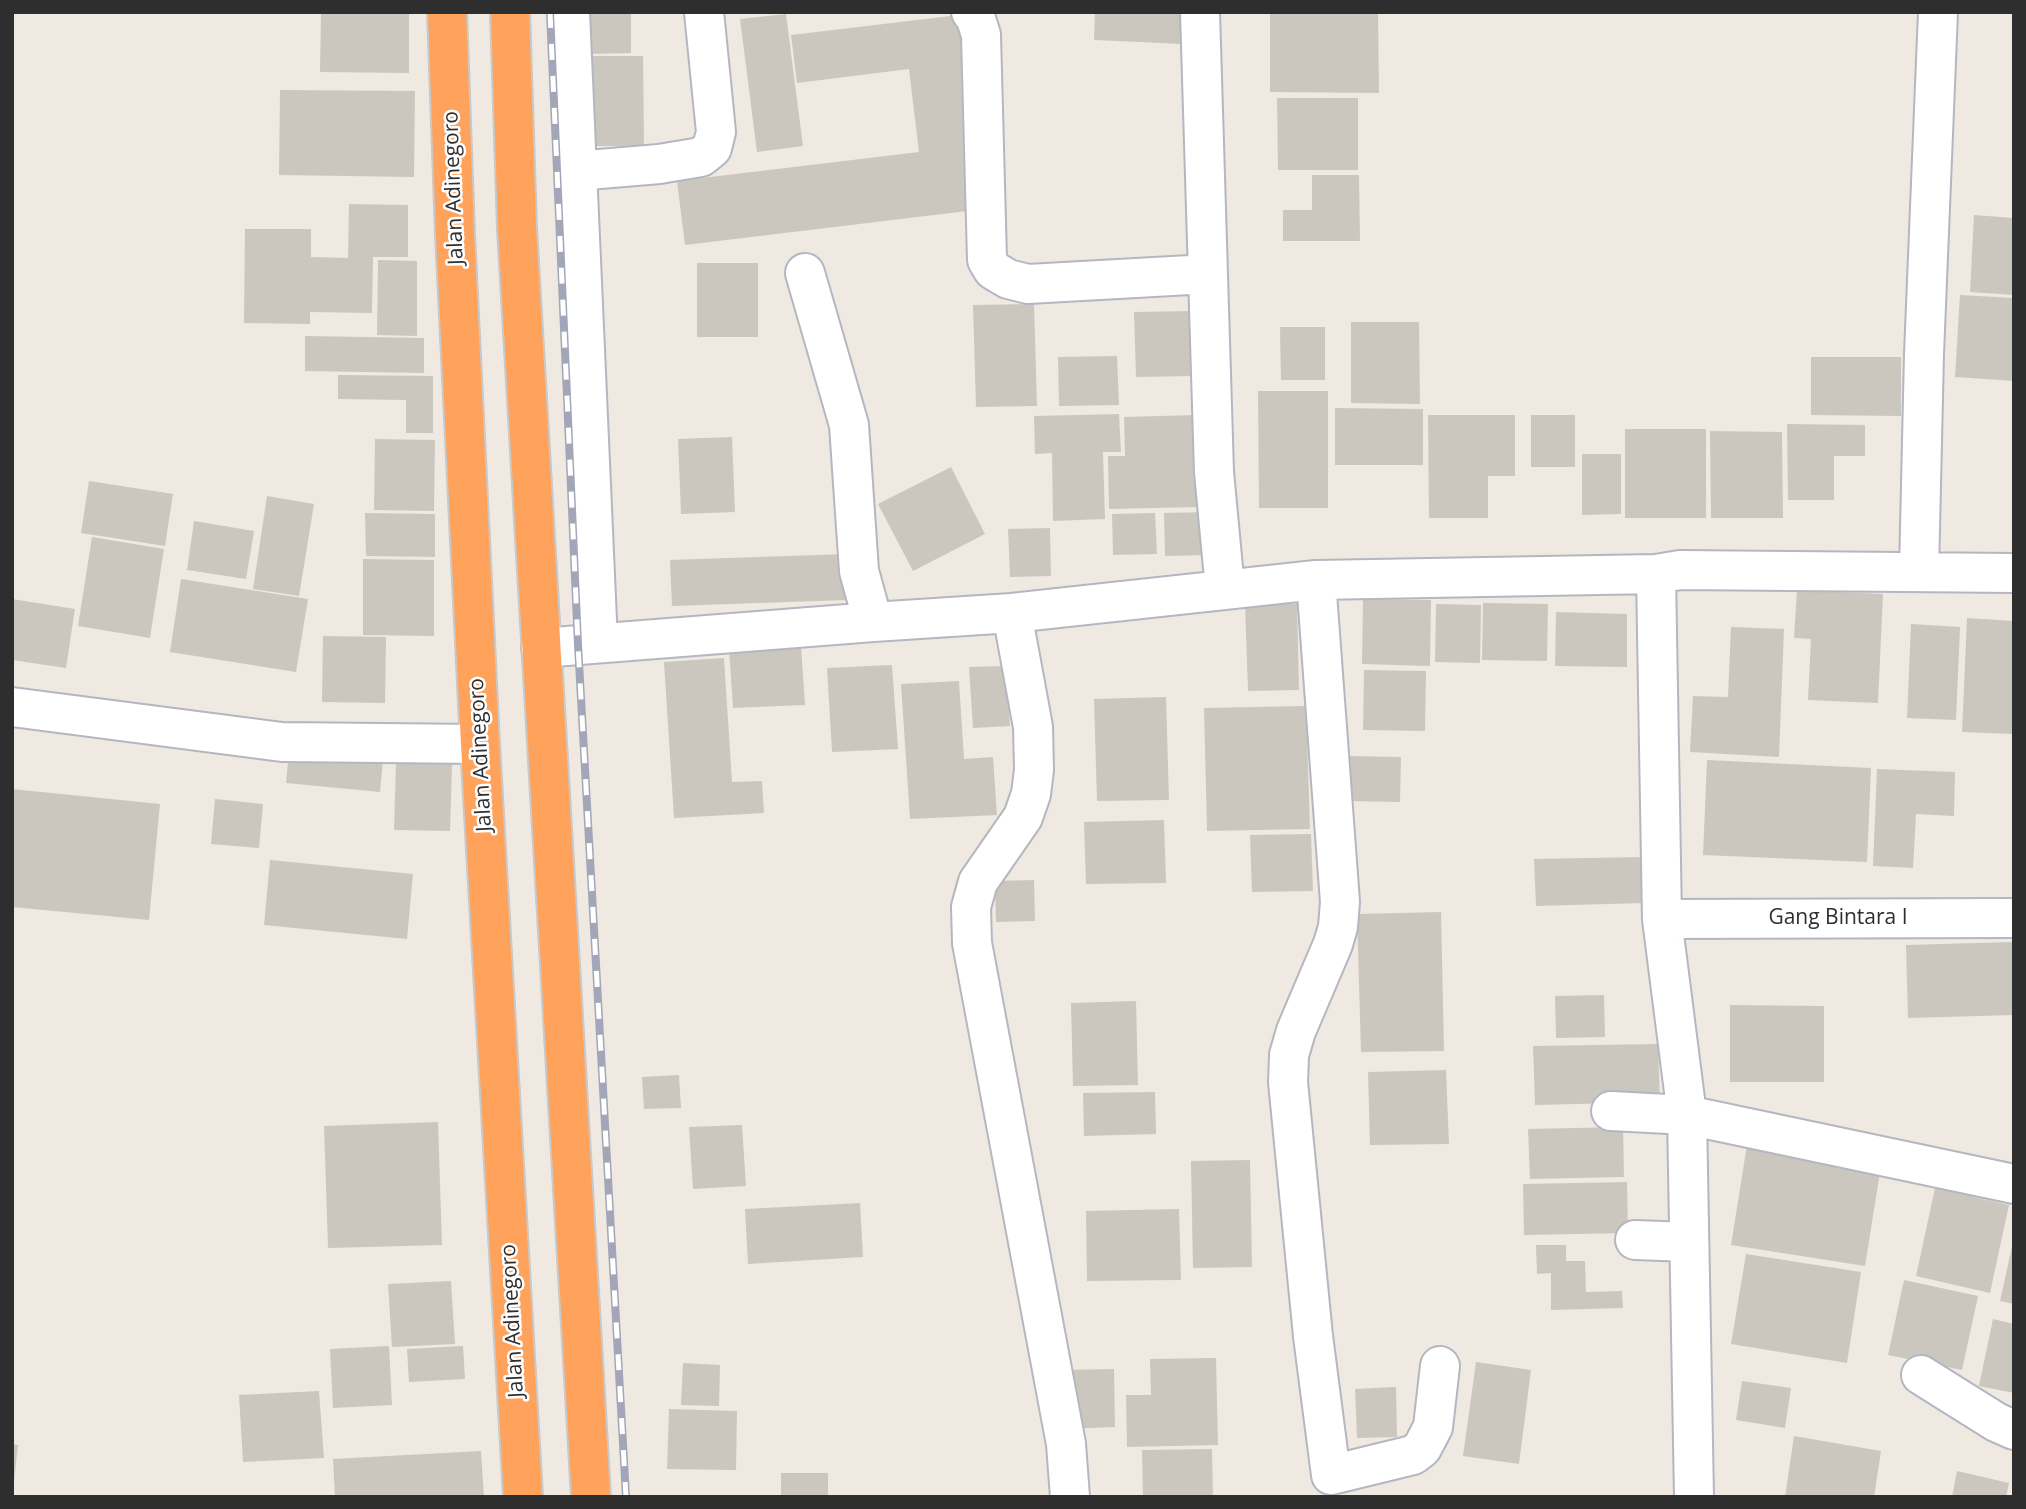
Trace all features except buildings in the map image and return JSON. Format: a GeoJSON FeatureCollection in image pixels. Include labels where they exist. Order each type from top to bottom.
{"type":"FeatureCollection","features":[{"type":"Feature","properties":{"kind":"highway","name":"Jalan Adinegoro"},"geometry":{"type":"LineString","coordinates":[[447,12],[480,744],[523,1497]]}},
{"type":"Feature","properties":{"kind":"highway"},"geometry":{"type":"LineString","coordinates":[[510,12],[517,228],[591,1497]]}},
{"type":"Feature","properties":{"kind":"highway"},"geometry":{"type":"LineString","coordinates":[[452,125],[470,140],[492,141],[512,125]]}},
{"type":"Feature","properties":{"kind":"highway"},"geometry":{"type":"LineString","coordinates":[[455,234],[463,215],[479,208],[499,210],[517,228]]}},
{"type":"Feature","properties":{"kind":"street"},"geometry":{"type":"LineString","coordinates":[[570,12],[598,643]]}},
{"type":"Feature","properties":{"kind":"street"},"geometry":{"type":"LineString","coordinates":[[576,171],[701,157],[712,148],[716,132],[704,12]]}},
{"type":"Feature","properties":{"kind":"street"},"geometry":{"type":"LineString","coordinates":[[971,12],[981,35],[987,260],[993,270],[1008,279],[1028,284],[1208,274]]}},
{"type":"Feature","properties":{"kind":"street"},"geometry":{"type":"LineString","coordinates":[[1199,12],[1214,472],[1225,589]]}},
{"type":"Feature","properties":{"kind":"street"},"geometry":{"type":"LineString","coordinates":[[1919,572],[1924,354],[1938,12]]}},
{"type":"Feature","properties":{"kind":"street"},"geometry":{"type":"LineString","coordinates":[[805,273],[849,425],[859,570],[873,622]]}},
{"type":"Feature","properties":{"kind":"street"},"geometry":{"type":"LineString","coordinates":[[541,648],[1012,613],[1316,580],[1656,574],[1680,570],[2014,573]]}},
{"type":"Feature","properties":{"kind":"street"},"geometry":{"type":"LineString","coordinates":[[1656,574],[1662,919],[1687,1115],[1694,1497]]}},
{"type":"Feature","properties":{"kind":"street"},"geometry":{"type":"LineString","coordinates":[[1316,580],[1340,902],[1338,927],[1333,944],[1296,1031],[1289,1055],[1288,1082],[1313,1336],[1331,1475],[1413,1455],[1422,1448],[1433,1427],[1440,1366]]}},
{"type":"Feature","properties":{"kind":"street"},"geometry":{"type":"LineString","coordinates":[[1012,613],[1033,727],[1034,769],[1031,794],[1023,817],[978,882],[971,907],[972,943],[1066,1444],[1070,1497]]}},
{"type":"Feature","properties":{"kind":"street"},"geometry":{"type":"LineString","coordinates":[[12,707],[282,742],[480,744]]}},
{"type":"Feature","properties":{"kind":"street","name":"Gang Bintara I"},"geometry":{"type":"LineString","coordinates":[[1662,919],[2014,918]]}},
{"type":"Feature","properties":{"kind":"street"},"geometry":{"type":"LineString","coordinates":[[1611,1111],[1687,1115],[2014,1184]]}},
{"type":"Feature","properties":{"kind":"street"},"geometry":{"type":"LineString","coordinates":[[1635,1240],[1689,1242]]}},
{"type":"Feature","properties":{"kind":"street"},"geometry":{"type":"LineString","coordinates":[[1921,1375],[1996,1422],[2014,1430]]}},
{"type":"Feature","properties":{"kind":"railway"},"geometry":{"type":"LineString","coordinates":[[550,12],[578,645],[626,1497]]}}]}
